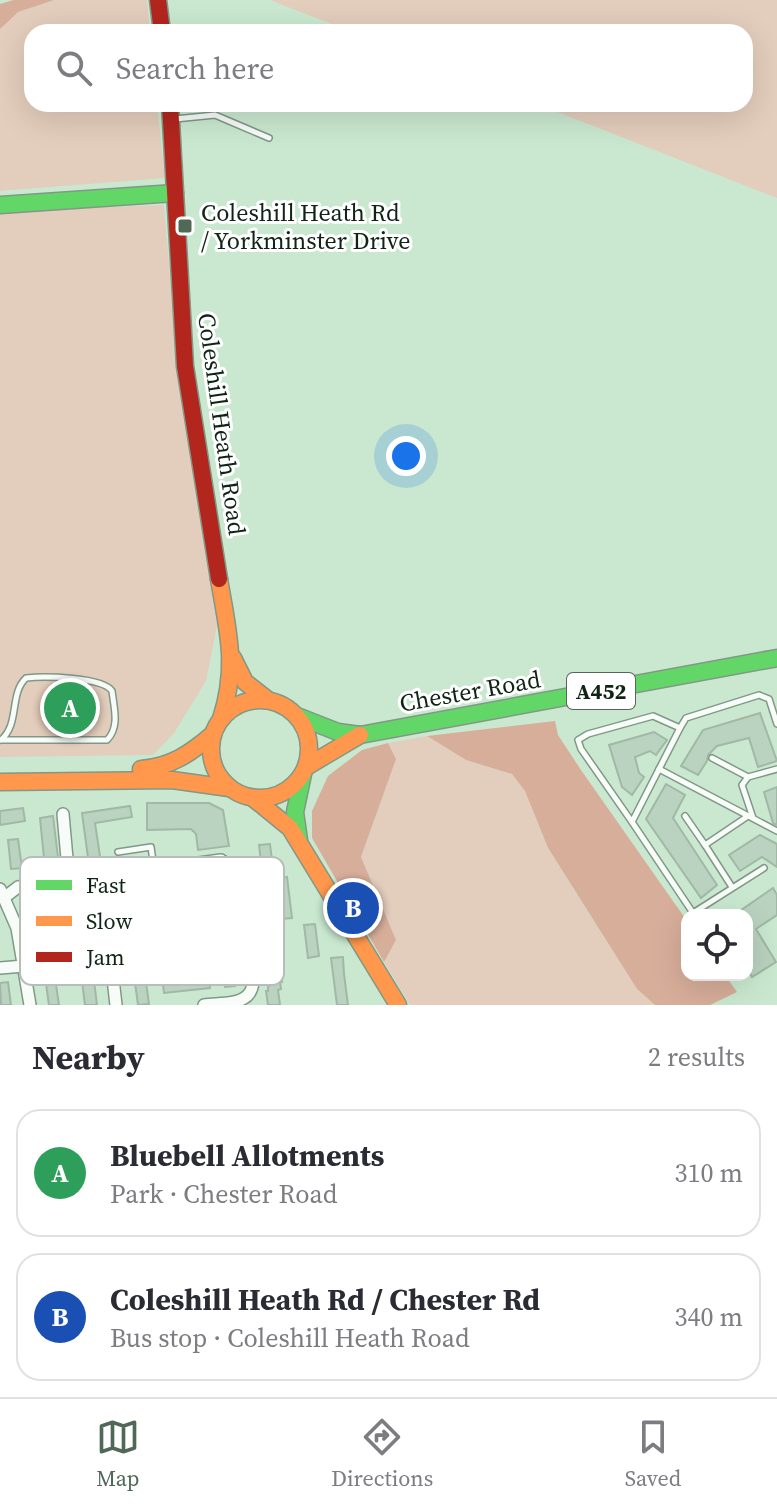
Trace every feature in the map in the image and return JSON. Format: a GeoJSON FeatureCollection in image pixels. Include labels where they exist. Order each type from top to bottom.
{"type":"FeatureCollection","features":[{"type":"Feature","properties":{"kind":"main road"},"geometry":{"type":"LineString","coordinates":[[158,0],[161,24]]}},
{"type":"Feature","properties":{"kind":"main road","name":"Coleshill Heath Road"},"geometry":{"type":"LineString","coordinates":[[170,112],[185,366],[231,653],[230,690],[217,726]]}},
{"type":"Feature","properties":{"kind":"main road"},"geometry":{"type":"LineString","coordinates":[[0,205],[175,193]]}},
{"type":"Feature","properties":{"kind":"main road","name":"Coleshill Heath Road"},"geometry":{"type":"LineString","coordinates":[[231,653],[245,682],[268,700]]}},
{"type":"Feature","properties":{"kind":"main road","name":"Chester Road"},"geometry":{"type":"LineString","coordinates":[[297,716],[338,732],[360,735],[777,658]]}},
{"type":"Feature","properties":{"kind":"main road"},"geometry":{"type":"LineString","coordinates":[[0,773],[154,769],[179,762],[242,703],[268,700],[297,716],[309,740],[309,754],[295,812],[300,844]]}},
{"type":"Feature","properties":{"kind":"main road"},"geometry":{"type":"LineString","coordinates":[[217,726],[211,745],[215,769],[229,788]]}},
{"type":"Feature","properties":{"kind":"main road","name":"Chester Road"},"geometry":{"type":"LineString","coordinates":[[304,771],[360,735]]}},
{"type":"Feature","properties":{"kind":"main road"},"geometry":{"type":"LineString","coordinates":[[253,798],[281,794],[293,786],[304,771]]}},
{"type":"Feature","properties":{"kind":"main road"},"geometry":{"type":"LineString","coordinates":[[0,782],[172,780],[229,788],[253,798],[281,819],[300,844],[398,1005]]}},
{"type":"Feature","properties":{"kind":"street"},"geometry":{"type":"LineString","coordinates":[[63,814],[67,857]]}},
{"type":"Feature","properties":{"kind":"street"},"geometry":{"type":"LineString","coordinates":[[2,893],[17,928],[20,944]]}},
{"type":"Feature","properties":{"kind":"street"},"geometry":{"type":"LineString","coordinates":[[0,968],[20,966]]}},
{"type":"Feature","properties":{"kind":"street"},"geometry":{"type":"LineString","coordinates":[[27,985],[30,1005]]}},
{"type":"Feature","properties":{"kind":"street"},"geometry":{"type":"LineString","coordinates":[[114,985],[116,1005]]}},
{"type":"Feature","properties":{"kind":"street"},"geometry":{"type":"LineString","coordinates":[[204,1005],[238,1003],[254,985]]}},
{"type":"Feature","properties":{"kind":"lane"},"geometry":{"type":"LineString","coordinates":[[170,112],[215,115],[269,138]]}},
{"type":"Feature","properties":{"kind":"lane"},"geometry":{"type":"LineString","coordinates":[[26,678],[96,682],[110,686],[116,725],[115,732],[107,740],[0,740],[11,730],[20,685],[26,678]]}},
{"type":"Feature","properties":{"kind":"lane"},"geometry":{"type":"LineString","coordinates":[[632,822],[686,718],[759,695],[769,699],[777,724]]}},
{"type":"Feature","properties":{"kind":"lane"},"geometry":{"type":"LineString","coordinates":[[680,728],[653,716],[588,734],[578,740],[581,749],[693,913],[764,868]]}},
{"type":"Feature","properties":{"kind":"lane"},"geometry":{"type":"LineString","coordinates":[[712,758],[748,777]]}},
{"type":"Feature","properties":{"kind":"lane"},"geometry":{"type":"LineString","coordinates":[[659,769],[777,831]]}},
{"type":"Feature","properties":{"kind":"lane"},"geometry":{"type":"LineString","coordinates":[[750,818],[742,785],[748,777],[777,769]]}},
{"type":"Feature","properties":{"kind":"lane"},"geometry":{"type":"LineString","coordinates":[[685,816],[732,887]]}},
{"type":"Feature","properties":{"kind":"lane"},"geometry":{"type":"LineString","coordinates":[[705,845],[750,818]]}},
{"type":"Feature","properties":{"kind":"lane"},"geometry":{"type":"LineString","coordinates":[[118,852],[151,847],[152,857]]}},
{"type":"Feature","properties":{"kind":"shaded area"},"geometry":{"type":"Polygon","coordinates":[[[14,0],[147,0],[149,24],[24,24],[24,112],[158,112],[165,178],[0,191],[0,4],[14,0]]]}},
{"type":"Feature","properties":{"kind":"shaded area"},"geometry":{"type":"Polygon","coordinates":[[[14,0],[54,0],[18,12],[0,29],[0,4],[14,0]]]}},
{"type":"Feature","properties":{"kind":"shaded area"},"geometry":{"type":"Polygon","coordinates":[[[270,0],[777,0],[777,198],[557,112],[753,112],[753,24],[332,24],[270,0]]]}},
{"type":"Feature","properties":{"kind":"shaded area"},"geometry":{"type":"Polygon","coordinates":[[[164,205],[177,360],[218,621],[206,681],[174,733],[153,755],[0,757],[0,211],[164,205]]]}},
{"type":"Feature","properties":{"kind":"shaded area"},"geometry":{"type":"Polygon","coordinates":[[[555,721],[558,735],[581,770],[681,912],[681,981],[729,981],[737,992],[710,1005],[655,1005],[637,989],[548,848],[525,791],[512,774],[466,760],[427,736],[555,721]]]}},
{"type":"Feature","properties":{"kind":"shaded area"},"geometry":{"type":"Polygon","coordinates":[[[427,736],[466,760],[512,774],[525,791],[548,849],[637,989],[655,1005],[410,1005],[384,962],[396,940],[361,857],[396,759],[388,743],[427,736]]]}},
{"type":"Feature","properties":{"kind":"shaded area"},"geometry":{"type":"Polygon","coordinates":[[[388,743],[396,759],[361,857],[396,940],[384,962],[312,838],[312,811],[328,776],[362,750],[388,743]]]}},
{"type":"Feature","properties":{"kind":"building"},"geometry":{"type":"Polygon","coordinates":[[[760,713],[777,761],[758,767],[749,738],[717,746],[708,755],[698,775],[681,766],[703,730],[760,713]]]}},
{"type":"Feature","properties":{"kind":"building"},"geometry":{"type":"Polygon","coordinates":[[[654,732],[667,740],[656,755],[650,751],[635,757],[639,773],[644,777],[632,795],[622,787],[609,745],[654,732]]]}},
{"type":"Feature","properties":{"kind":"building"},"geometry":{"type":"Polygon","coordinates":[[[666,784],[685,795],[673,818],[717,885],[701,898],[646,819],[666,784]]]}},
{"type":"Feature","properties":{"kind":"building"},"geometry":{"type":"Polygon","coordinates":[[[777,787],[777,825],[773,823],[764,792],[777,787]]]}},
{"type":"Feature","properties":{"kind":"building"},"geometry":{"type":"Polygon","coordinates":[[[147,803],[209,803],[223,810],[229,846],[198,850],[196,834],[191,829],[147,830],[147,803]]]}},
{"type":"Feature","properties":{"kind":"building"},"geometry":{"type":"Polygon","coordinates":[[[130,806],[132,817],[95,823],[100,857],[88,857],[82,813],[130,806]]]}},
{"type":"Feature","properties":{"kind":"building"},"geometry":{"type":"Polygon","coordinates":[[[23,808],[25,821],[0,825],[0,811],[23,808]]]}},
{"type":"Feature","properties":{"kind":"building"},"geometry":{"type":"Polygon","coordinates":[[[53,816],[58,857],[44,857],[40,818],[53,816]]]}},
{"type":"Feature","properties":{"kind":"building"},"geometry":{"type":"Polygon","coordinates":[[[760,835],[777,844],[777,867],[762,857],[740,871],[729,855],[760,835]]]}},
{"type":"Feature","properties":{"kind":"building"},"geometry":{"type":"Polygon","coordinates":[[[18,839],[20,868],[11,869],[8,840],[18,839]]]}},
{"type":"Feature","properties":{"kind":"building"},"geometry":{"type":"Polygon","coordinates":[[[270,844],[272,857],[260,857],[259,845],[270,844]]]}},
{"type":"Feature","properties":{"kind":"building"},"geometry":{"type":"Polygon","coordinates":[[[287,877],[292,918],[284,919],[284,878],[287,877]]]}},
{"type":"Feature","properties":{"kind":"building"},"geometry":{"type":"Polygon","coordinates":[[[773,888],[777,895],[777,915],[756,929],[776,962],[753,976],[753,909],[743,909],[773,888]]]}},
{"type":"Feature","properties":{"kind":"building"},"geometry":{"type":"Polygon","coordinates":[[[315,924],[319,956],[308,958],[304,925],[315,924]]]}},
{"type":"Feature","properties":{"kind":"building"},"geometry":{"type":"Polygon","coordinates":[[[343,957],[348,1005],[337,1005],[331,958],[343,957]]]}},
{"type":"Feature","properties":{"kind":"building"},"geometry":{"type":"Polygon","coordinates":[[[8,982],[11,1005],[1,1005],[0,983],[8,982]]]}},
{"type":"Feature","properties":{"kind":"building"},"geometry":{"type":"Polygon","coordinates":[[[46,985],[56,985],[59,1005],[49,1005],[46,985]]]}},
{"type":"Feature","properties":{"kind":"building"},"geometry":{"type":"Polygon","coordinates":[[[82,985],[95,985],[97,1005],[85,1005],[82,985]]]}},
{"type":"Feature","properties":{"kind":"building"},"geometry":{"type":"Polygon","coordinates":[[[135,985],[146,985],[149,1004],[138,1005],[135,985]]]}},
{"type":"Feature","properties":{"kind":"building"},"geometry":{"type":"Polygon","coordinates":[[[163,985],[210,985],[210,988],[164,993],[163,985]]]}},
{"type":"Feature","properties":{"kind":"building"},"geometry":{"type":"Polygon","coordinates":[[[280,985],[280,1005],[268,1005],[268,986],[280,985]]]}},
{"type":"Feature","properties":{"kind":"traffic: fast"},"geometry":{"type":"LineString","coordinates":[[0,205],[175,193]]}},
{"type":"Feature","properties":{"kind":"traffic: fast"},"geometry":{"type":"LineString","coordinates":[[297,716],[338,732],[360,735],[777,658]]}},
{"type":"Feature","properties":{"kind":"traffic: fast"},"geometry":{"type":"LineString","coordinates":[[299,840],[295,812],[303,774]]}},
{"type":"Feature","properties":{"kind":"traffic: slow"},"geometry":{"type":"LineString","coordinates":[[219,579],[230,649],[229,682],[221,719]]}},
{"type":"Feature","properties":{"kind":"traffic: slow"},"geometry":{"type":"LineString","coordinates":[[233,658],[245,682],[268,700]]}},
{"type":"Feature","properties":{"kind":"traffic: slow"},"geometry":{"type":"LineString","coordinates":[[260,700],[279,704],[295,714],[305,730],[309,749],[305,768],[295,784],[279,794],[260,798],[241,794],[225,784],[215,768],[211,749],[215,730],[225,714],[241,704],[260,700]]}},
{"type":"Feature","properties":{"kind":"traffic: slow"},"geometry":{"type":"LineString","coordinates":[[141,769],[180,758],[213,734]]}},
{"type":"Feature","properties":{"kind":"traffic: slow"},"geometry":{"type":"LineString","coordinates":[[306,767],[360,735]]}},
{"type":"Feature","properties":{"kind":"traffic: slow"},"geometry":{"type":"LineString","coordinates":[[0,782],[172,780],[229,788]]}},
{"type":"Feature","properties":{"kind":"traffic: slow"},"geometry":{"type":"LineString","coordinates":[[253,798],[290,828],[398,1005]]}},
{"type":"Feature","properties":{"kind":"traffic: jam"},"geometry":{"type":"LineString","coordinates":[[158,0],[161,24]]}},
{"type":"Feature","properties":{"kind":"traffic: jam"},"geometry":{"type":"LineString","coordinates":[[170,112],[185,366],[219,579]]}},
{"type":"Feature","properties":{"kind":"place","name":"Coleshill Heath Rd / Yorkminster Drive"},"geometry":{"type":"Point","coordinates":[185,226]}},
{"type":"Feature","properties":{"kind":"place","name":"Bluebell Allotments"},"geometry":{"type":"Point","coordinates":[70,708]}},
{"type":"Feature","properties":{"kind":"place","name":"Coleshill Heath Rd / Chester Rd"},"geometry":{"type":"Point","coordinates":[353,908]}}]}
